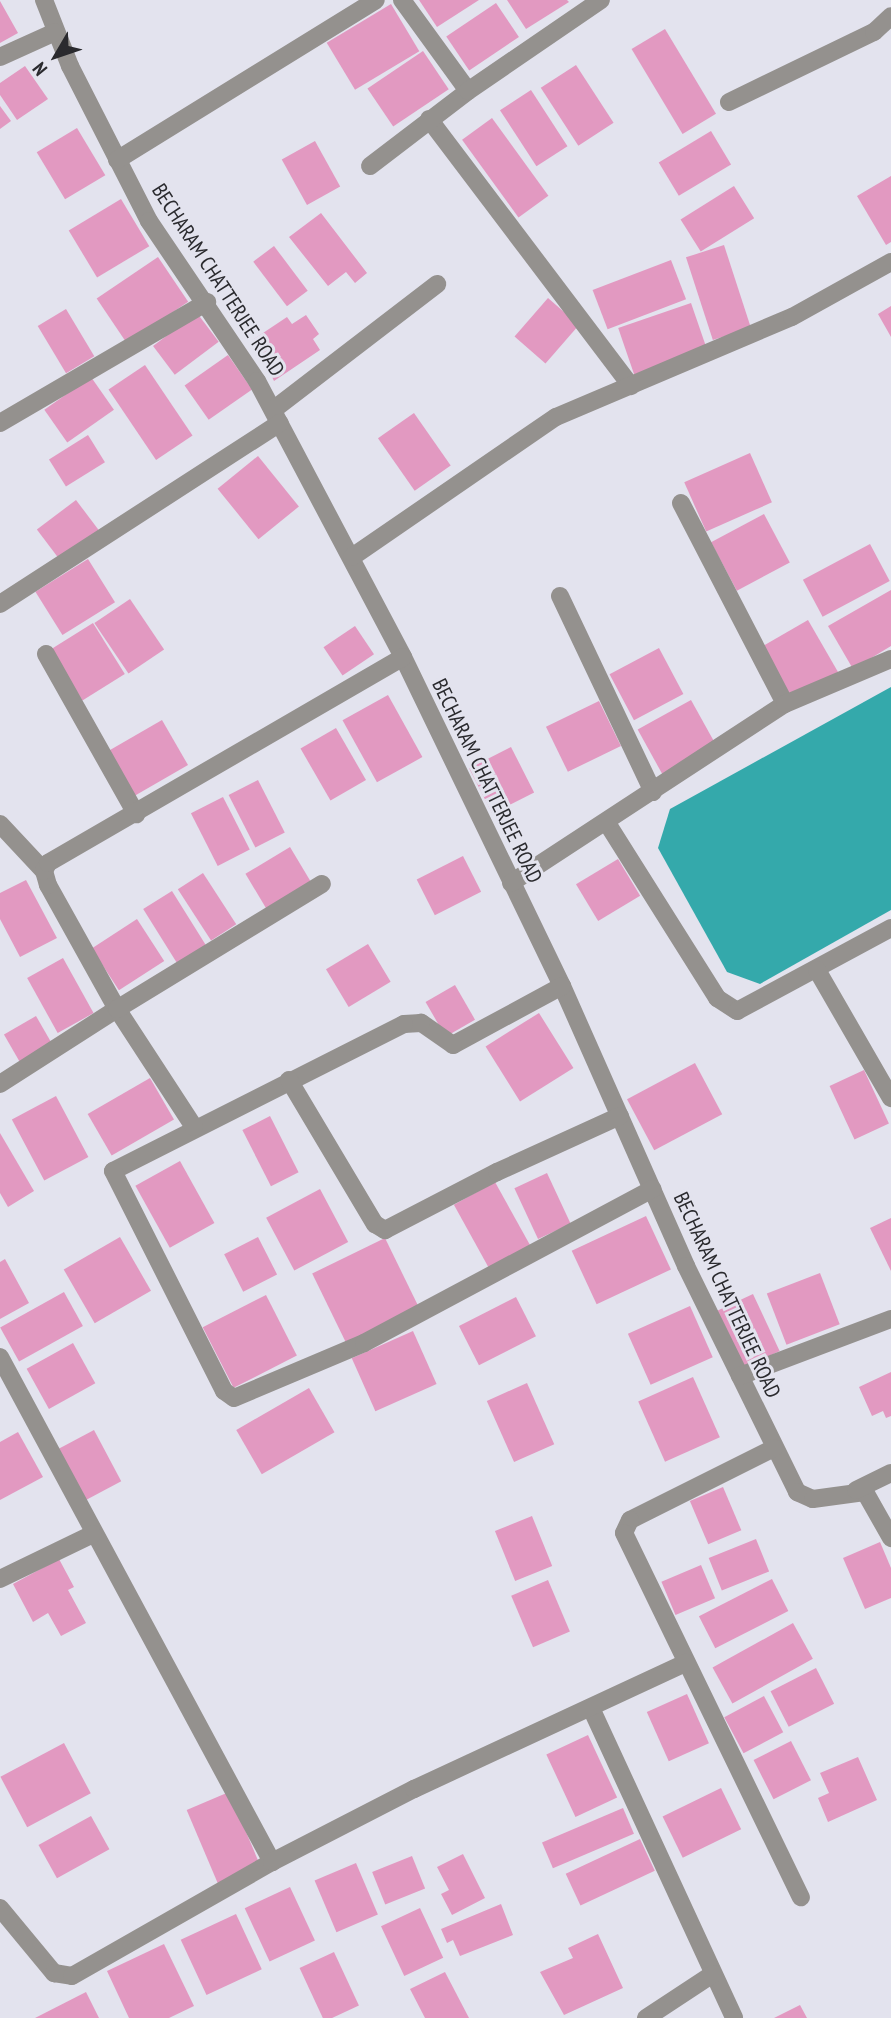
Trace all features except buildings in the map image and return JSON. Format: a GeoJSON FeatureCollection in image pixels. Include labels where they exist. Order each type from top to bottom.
{"type":"FeatureCollection","features":[{"type":"Feature","properties":{"kind":"street","name":"BECHARAM CHATTERJEE ROAD"},"geometry":{"type":"LineString","coordinates":[[44,0],[55,32],[117,160],[167,252],[207,302],[276,416],[403,657],[562,986],[652,1189],[797,1492],[806,1498],[856,1490]]}},
{"type":"Feature","properties":{"kind":"street"},"geometry":{"type":"LineString","coordinates":[[117,160],[376,0]]}},
{"type":"Feature","properties":{"kind":"street"},"geometry":{"type":"LineString","coordinates":[[402,0],[468,91]]}},
{"type":"Feature","properties":{"kind":"street"},"geometry":{"type":"LineString","coordinates":[[370,166],[429,119],[601,0]]}},
{"type":"Feature","properties":{"kind":"street"},"geometry":{"type":"LineString","coordinates":[[729,102],[874,32],[891,16]]}},
{"type":"Feature","properties":{"kind":"street"},"geometry":{"type":"LineString","coordinates":[[0,57],[55,32]]}},
{"type":"Feature","properties":{"kind":"street"},"geometry":{"type":"LineString","coordinates":[[429,119],[631,386]]}},
{"type":"Feature","properties":{"kind":"street"},"geometry":{"type":"LineString","coordinates":[[352,557],[525,435],[792,317],[891,262]]}},
{"type":"Feature","properties":{"kind":"street"},"geometry":{"type":"LineString","coordinates":[[0,604],[276,416],[437,284]]}},
{"type":"Feature","properties":{"kind":"street"},"geometry":{"type":"LineString","coordinates":[[0,423],[207,302]]}},
{"type":"Feature","properties":{"kind":"street"},"geometry":{"type":"LineString","coordinates":[[681,503],[785,704]]}},
{"type":"Feature","properties":{"kind":"street"},"geometry":{"type":"LineString","coordinates":[[560,596],[653,792]]}},
{"type":"Feature","properties":{"kind":"street"},"geometry":{"type":"LineString","coordinates":[[46,654],[136,814]]}},
{"type":"Feature","properties":{"kind":"street"},"geometry":{"type":"LineString","coordinates":[[44,871],[48,863],[403,657]]}},
{"type":"Feature","properties":{"kind":"street"},"geometry":{"type":"LineString","coordinates":[[511,883],[785,704],[891,659]]}},
{"type":"Feature","properties":{"kind":"street"},"geometry":{"type":"LineString","coordinates":[[607,822],[717,998],[727,1007],[746,1009],[891,928]]}},
{"type":"Feature","properties":{"kind":"street"},"geometry":{"type":"LineString","coordinates":[[0,824],[44,871],[117,1009],[194,1127]]}},
{"type":"Feature","properties":{"kind":"street"},"geometry":{"type":"LineString","coordinates":[[0,1084],[322,884]]}},
{"type":"Feature","properties":{"kind":"street"},"geometry":{"type":"LineString","coordinates":[[817,970],[891,1098]]}},
{"type":"Feature","properties":{"kind":"street"},"geometry":{"type":"LineString","coordinates":[[562,986],[459,1043],[449,1044],[421,1023],[404,1024],[194,1127],[113,1171],[224,1391],[234,1398],[364,1343],[652,1189]]}},
{"type":"Feature","properties":{"kind":"street"},"geometry":{"type":"LineString","coordinates":[[289,1080],[374,1224],[385,1230],[497,1172],[620,1116]]}},
{"type":"Feature","properties":{"kind":"street"},"geometry":{"type":"LineString","coordinates":[[740,1376],[891,1319]]}},
{"type":"Feature","properties":{"kind":"street"},"geometry":{"type":"LineString","coordinates":[[0,1357],[272,1862]]}},
{"type":"Feature","properties":{"kind":"street"},"geometry":{"type":"LineString","coordinates":[[774,1448],[625,1526],[625,1540],[801,1897]]}},
{"type":"Feature","properties":{"kind":"street"},"geometry":{"type":"LineString","coordinates":[[856,1490],[891,1473]]}},
{"type":"Feature","properties":{"kind":"street"},"geometry":{"type":"LineString","coordinates":[[856,1490],[872,1499],[891,1538]]}},
{"type":"Feature","properties":{"kind":"street"},"geometry":{"type":"LineString","coordinates":[[0,1579],[93,1534]]}},
{"type":"Feature","properties":{"kind":"street"},"geometry":{"type":"LineString","coordinates":[[0,1908],[6,1931],[54,1973],[72,1976],[272,1862],[686,1663]]}},
{"type":"Feature","properties":{"kind":"street"},"geometry":{"type":"LineString","coordinates":[[591,1708],[734,2018]]}},
{"type":"Feature","properties":{"kind":"street"},"geometry":{"type":"LineString","coordinates":[[646,2018],[713,1974]]}},
{"type":"Feature","properties":{"kind":"water"},"geometry":{"type":"Polygon","coordinates":[[[891,687],[891,910],[760,984],[727,972],[658,848],[670,809],[891,687]]]}}]}
